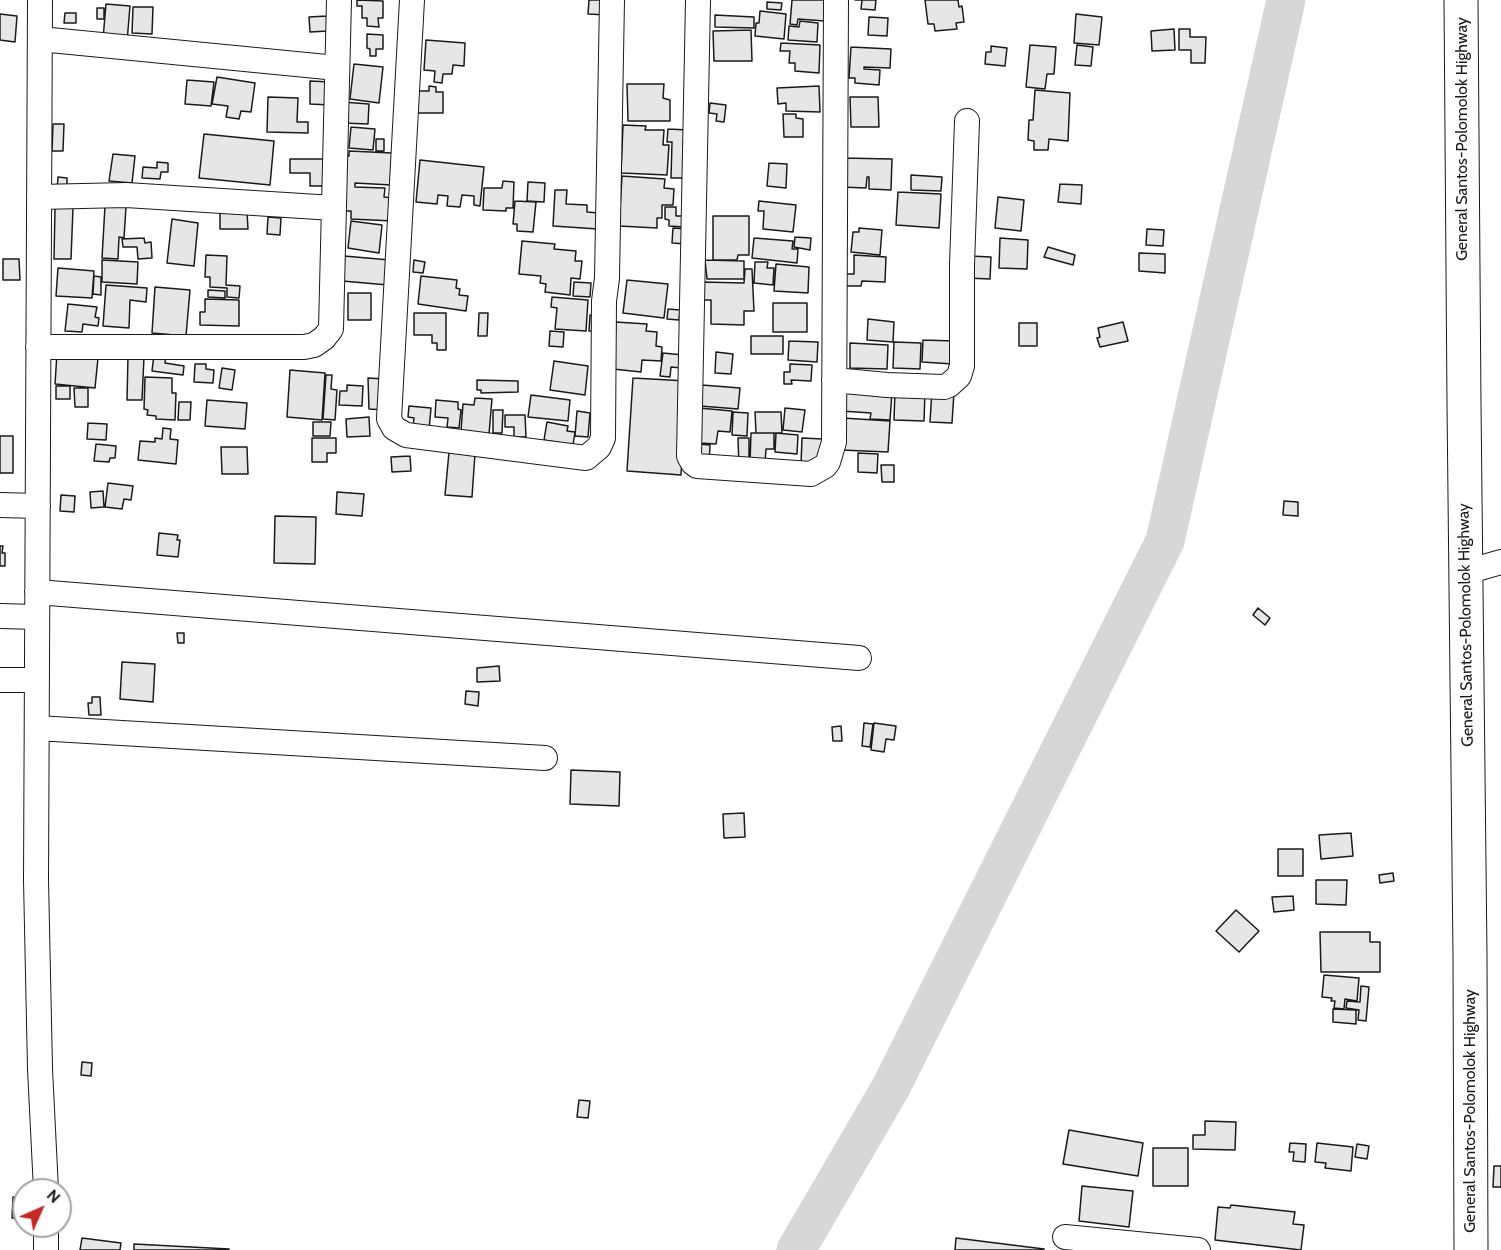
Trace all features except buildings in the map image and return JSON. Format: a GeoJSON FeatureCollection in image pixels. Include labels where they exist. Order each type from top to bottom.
{"type":"FeatureCollection","features":[{"type":"Feature","properties":{"kind":"highway"},"geometry":{"type":"LineString","coordinates":[[1443,0],[1443,396],[1451,949],[1452,1250]]}},
{"type":"Feature","properties":{"kind":"highway","name":"General Santos-Polomolok Highway"},"geometry":{"type":"LineString","coordinates":[[1461,0],[1471,1250]]}},
{"type":"Feature","properties":{"kind":"street"},"geometry":{"type":"LineString","coordinates":[[40,0],[36,903],[45,1178]]}},
{"type":"Feature","properties":{"kind":"street"},"geometry":{"type":"LineString","coordinates":[[38,347],[314,345],[324,338],[331,329],[339,0]]}},
{"type":"Feature","properties":{"kind":"street"},"geometry":{"type":"LineString","coordinates":[[412,0],[389,419],[394,428],[406,435],[586,458],[599,447],[603,438],[604,301],[612,0]]}},
{"type":"Feature","properties":{"kind":"street"},"geometry":{"type":"LineString","coordinates":[[698,0],[689,456],[697,466],[778,473],[815,473],[828,462],[834,442],[836,0]]}},
{"type":"Feature","properties":{"kind":"street"},"geometry":{"type":"LineString","coordinates":[[40,39],[338,68]]}},
{"type":"Feature","properties":{"kind":"street"},"geometry":{"type":"LineString","coordinates":[[834,380],[944,387],[959,376],[962,366],[962,265],[967,121]]}},
{"type":"Feature","properties":{"kind":"street"},"geometry":{"type":"LineString","coordinates":[[39,197],[126,195],[334,208]]}},
{"type":"Feature","properties":{"kind":"street"},"geometry":{"type":"LineString","coordinates":[[0,505],[38,506]]}},
{"type":"Feature","properties":{"kind":"street"},"geometry":{"type":"LineString","coordinates":[[1466,572],[1501,562]]}},
{"type":"Feature","properties":{"kind":"street"},"geometry":{"type":"LineString","coordinates":[[37,592],[859,658]]}},
{"type":"Feature","properties":{"kind":"street"},"geometry":{"type":"LineString","coordinates":[[0,616],[37,618]]}},
{"type":"Feature","properties":{"kind":"street"},"geometry":{"type":"LineString","coordinates":[[0,680],[37,680]]}},
{"type":"Feature","properties":{"kind":"street"},"geometry":{"type":"LineString","coordinates":[[37,728],[545,758]]}},
{"type":"Feature","properties":{"kind":"street"},"geometry":{"type":"LineString","coordinates":[[1065,1237],[1198,1250]]}},
{"type":"Feature","properties":{"kind":"waterway"},"geometry":{"type":"LineString","coordinates":[[796,1250],[891,1087],[1165,541],[1286,0]]}}]}
